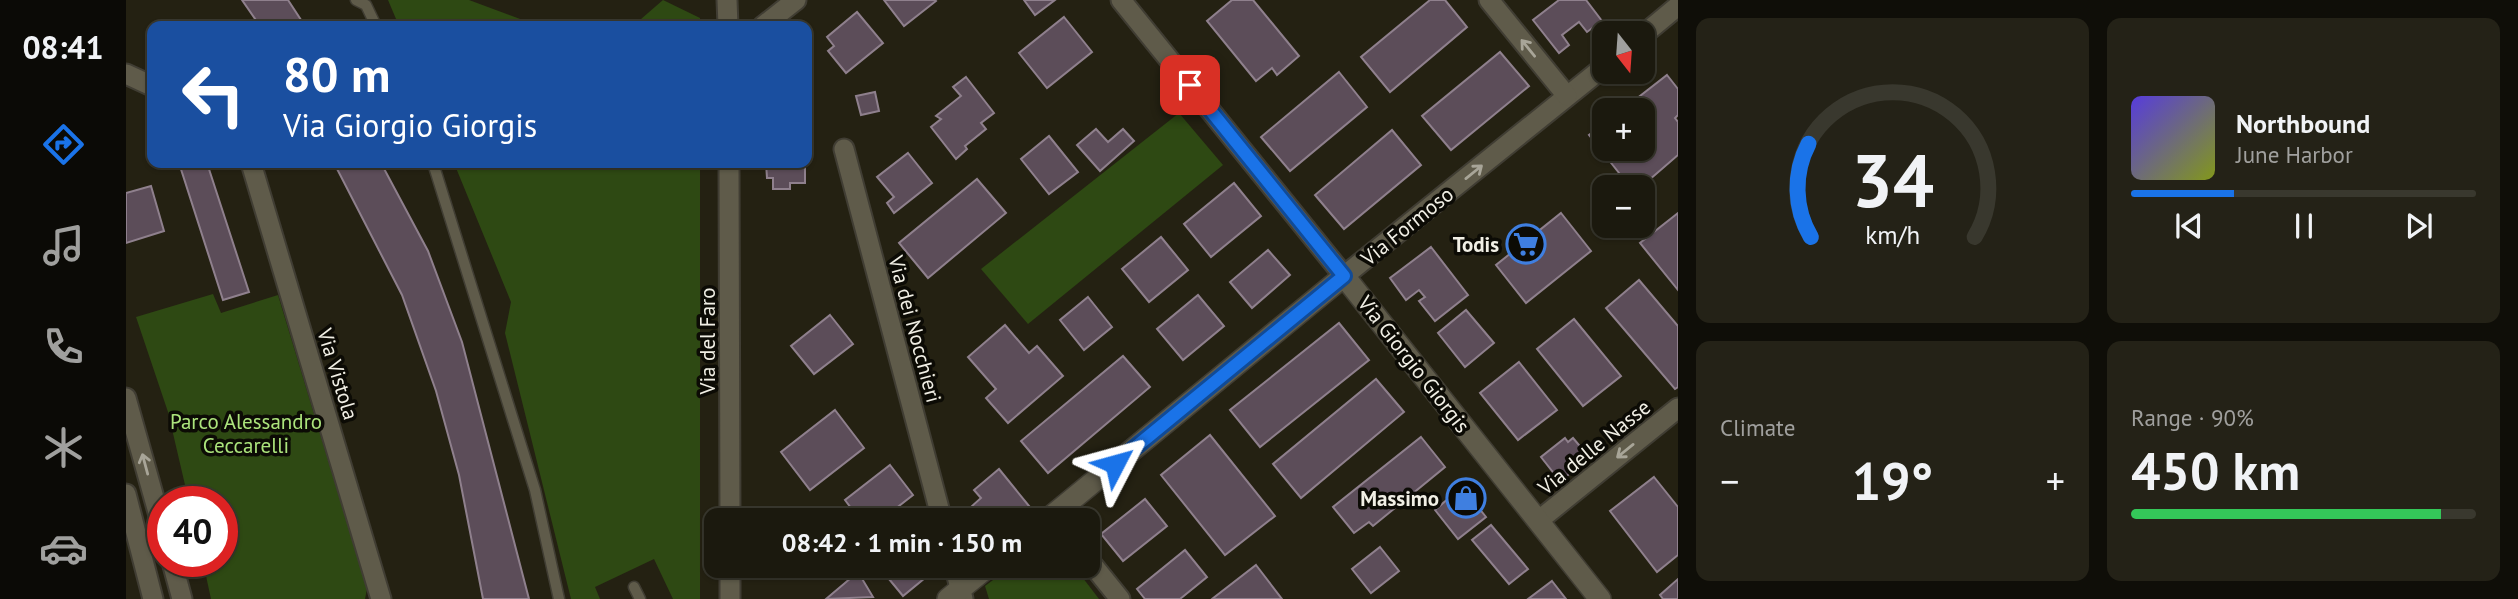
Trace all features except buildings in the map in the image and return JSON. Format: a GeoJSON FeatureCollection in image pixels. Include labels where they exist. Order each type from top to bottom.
{"type":"FeatureCollection","features":[{"type":"Feature","properties":{"kind":"street"},"geometry":{"type":"LineString","coordinates":[[727,0],[728,21]]}},
{"type":"Feature","properties":{"kind":"street"},"geometry":{"type":"LineString","coordinates":[[769,21],[796,0]]}},
{"type":"Feature","properties":{"kind":"street","name":"Via Giorgio Giorgis"},"geometry":{"type":"LineString","coordinates":[[1121,0],[1600,599]]}},
{"type":"Feature","properties":{"kind":"street"},"geometry":{"type":"LineString","coordinates":[[1489,0],[1567,96]]}},
{"type":"Feature","properties":{"kind":"street"},"geometry":{"type":"LineString","coordinates":[[1656,24],[1678,6]]}},
{"type":"Feature","properties":{"kind":"street"},"geometry":{"type":"LineString","coordinates":[[126,74],[147,84]]}},
{"type":"Feature","properties":{"kind":"street","name":"Via Formoso"},"geometry":{"type":"LineString","coordinates":[[1063,508],[1592,76]]}},
{"type":"Feature","properties":{"kind":"street","name":"Via dei Nocchieri"},"geometry":{"type":"LineString","coordinates":[[844,149],[939,508]]}},
{"type":"Feature","properties":{"kind":"street","name":"Via Vistola"},"geometry":{"type":"LineString","coordinates":[[252,168],[381,599]]}},
{"type":"Feature","properties":{"kind":"street","name":"Via del Faro"},"geometry":{"type":"LineString","coordinates":[[729,168],[730,508]]}},
{"type":"Feature","properties":{"kind":"street"},"geometry":{"type":"LineString","coordinates":[[126,398],[151,486]]}},
{"type":"Feature","properties":{"kind":"street","name":"Via delle Nasse"},"geometry":{"type":"LineString","coordinates":[[1538,521],[1678,408]]}},
{"type":"Feature","properties":{"kind":"street"},"geometry":{"type":"LineString","coordinates":[[126,494],[153,599]]}},
{"type":"Feature","properties":{"kind":"street"},"geometry":{"type":"LineString","coordinates":[[1100,574],[1120,599]]}},
{"type":"Feature","properties":{"kind":"street"},"geometry":{"type":"LineString","coordinates":[[176,577],[182,599]]}},
{"type":"Feature","properties":{"kind":"street"},"geometry":{"type":"LineString","coordinates":[[730,578],[730,599]]}},
{"type":"Feature","properties":{"kind":"street"},"geometry":{"type":"LineString","coordinates":[[955,578],[957,596]]}},
{"type":"Feature","properties":{"kind":"street"},"geometry":{"type":"LineString","coordinates":[[957,596],[976,578]]}},
{"type":"Feature","properties":{"kind":"lane"},"geometry":{"type":"LineString","coordinates":[[356,0],[366,5],[374,21]]}},
{"type":"Feature","properties":{"kind":"lane"},"geometry":{"type":"LineString","coordinates":[[435,168],[535,490],[559,599]]}},
{"type":"Feature","properties":{"kind":"lane"},"geometry":{"type":"LineString","coordinates":[[634,587],[640,599]]}},
{"type":"Feature","properties":{"kind":"green space"},"geometry":{"type":"Polygon","coordinates":[[[388,0],[469,0],[526,21],[397,21],[388,0]]]}},
{"type":"Feature","properties":{"kind":"green space"},"geometry":{"type":"Polygon","coordinates":[[[663,0],[700,18],[700,21],[639,21],[663,0]]]}},
{"type":"Feature","properties":{"kind":"green space"},"geometry":{"type":"Polygon","coordinates":[[[1179,113],[1223,165],[1028,324],[981,269],[1179,113]]]}},
{"type":"Feature","properties":{"kind":"green space"},"geometry":{"type":"Polygon","coordinates":[[[456,168],[700,168],[700,599],[673,599],[654,559],[595,587],[600,599],[571,599],[505,333],[511,302],[456,168]]]}},
{"type":"Feature","properties":{"kind":"green space","name":"Parco Alessandro Ceccarelli"},"geometry":{"type":"Polygon","coordinates":[[[213,294],[221,313],[278,295],[367,589],[365,599],[211,599],[206,577],[238,577],[238,486],[185,486],[168,412],[136,317],[213,294]]]}},
{"type":"Feature","properties":{"kind":"green space"},"geometry":{"type":"Polygon","coordinates":[[[996,578],[1083,578],[1099,599],[989,599],[985,586],[996,578]]]}},
{"type":"Feature","properties":{"kind":"place","name":"Todis"},"geometry":{"type":"Point","coordinates":[1526,244]}},
{"type":"Feature","properties":{"kind":"place","name":"Massimo"},"geometry":{"type":"Point","coordinates":[1466,498]}},
{"type":"Feature","properties":{"kind":"route"},"geometry":{"type":"LineString","coordinates":[[1115,464],[1344,276],[1190,85]]}}]}
